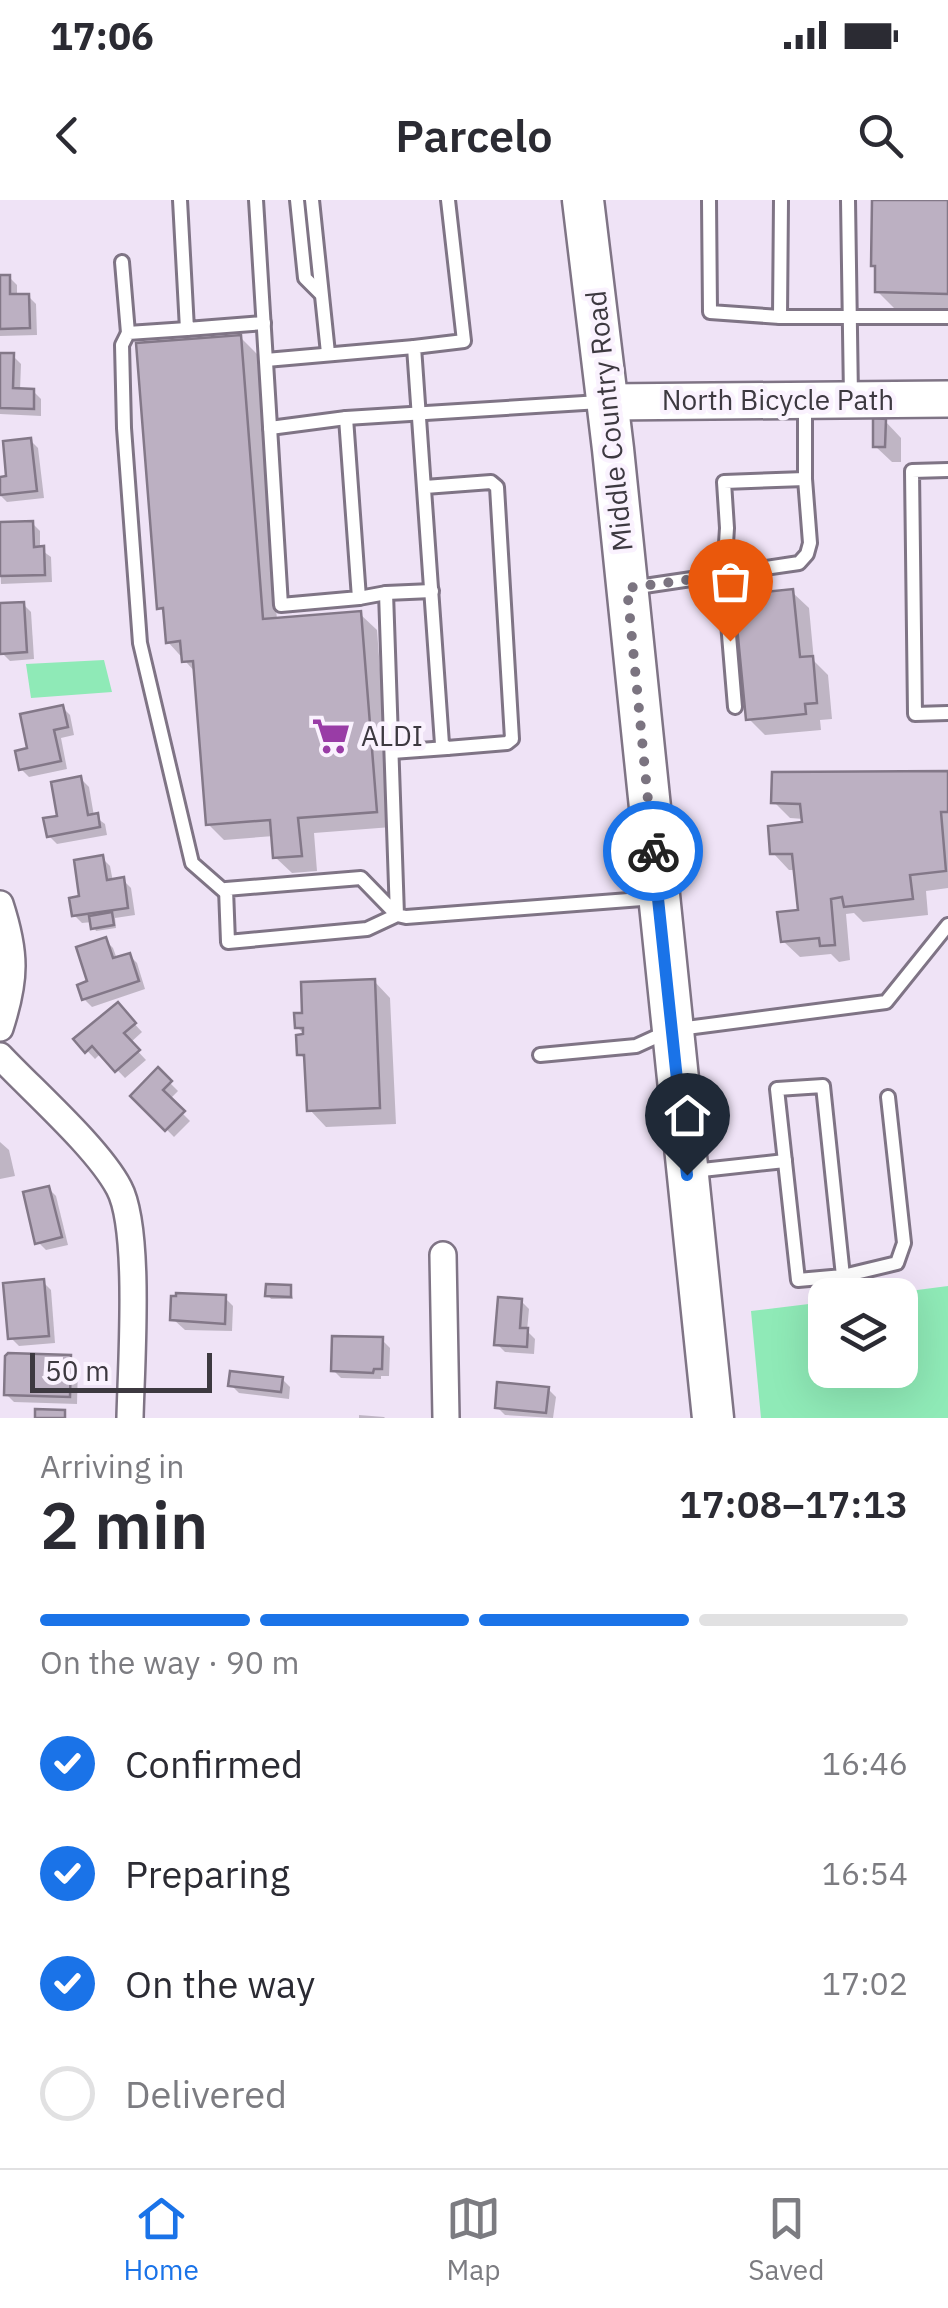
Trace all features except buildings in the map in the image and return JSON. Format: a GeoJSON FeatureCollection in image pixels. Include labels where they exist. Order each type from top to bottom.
{"type":"FeatureCollection","features":[{"type":"Feature","properties":{"kind":"main road","name":"Middle Country Road"},"geometry":{"type":"LineString","coordinates":[[583,200],[608,402],[713,1418]]}},
{"type":"Feature","properties":{"kind":"street","name":"North Bicycle Path"},"geometry":{"type":"LineString","coordinates":[[608,402],[948,399]]}},
{"type":"Feature","properties":{"kind":"street"},"geometry":{"type":"LineString","coordinates":[[0,904],[10,936],[12,990],[0,1028]]}},
{"type":"Feature","properties":{"kind":"street"},"geometry":{"type":"LineString","coordinates":[[0,1056],[93,1154],[120,1189],[130,1234],[130,1418]]}},
{"type":"Feature","properties":{"kind":"street"},"geometry":{"type":"LineString","coordinates":[[443,1255],[446,1418]]}},
{"type":"Feature","properties":{"kind":"lane"},"geometry":{"type":"LineString","coordinates":[[180,200],[187,330]]}},
{"type":"Feature","properties":{"kind":"lane"},"geometry":{"type":"LineString","coordinates":[[256,200],[280,605],[432,591]]}},
{"type":"Feature","properties":{"kind":"lane"},"geometry":{"type":"LineString","coordinates":[[296,200],[305,278],[320,293]]}},
{"type":"Feature","properties":{"kind":"lane"},"geometry":{"type":"LineString","coordinates":[[312,200],[328,353]]}},
{"type":"Feature","properties":{"kind":"lane"},"geometry":{"type":"LineString","coordinates":[[266,360],[464,341],[448,200]]}},
{"type":"Feature","properties":{"kind":"lane"},"geometry":{"type":"LineString","coordinates":[[710,200],[710,312],[780,317],[948,317]]}},
{"type":"Feature","properties":{"kind":"lane"},"geometry":{"type":"LineString","coordinates":[[780,317],[782,200]]}},
{"type":"Feature","properties":{"kind":"lane"},"geometry":{"type":"LineString","coordinates":[[848,200],[851,400]]}},
{"type":"Feature","properties":{"kind":"lane"},"geometry":{"type":"LineString","coordinates":[[122,262],[128,333],[122,345],[124,428],[140,643],[192,863],[224,892],[228,942],[367,928],[397,916],[658,897]]}},
{"type":"Feature","properties":{"kind":"lane"},"geometry":{"type":"LineString","coordinates":[[128,333],[264,323]]}},
{"type":"Feature","properties":{"kind":"lane"},"geometry":{"type":"LineString","coordinates":[[414,348],[442,744],[446,748]]}},
{"type":"Feature","properties":{"kind":"lane"},"geometry":{"type":"LineString","coordinates":[[627,588],[799,563],[810,542],[805,400]]}},
{"type":"Feature","properties":{"kind":"lane"},"geometry":{"type":"LineString","coordinates":[[270,428],[346,418],[608,402]]}},
{"type":"Feature","properties":{"kind":"lane"},"geometry":{"type":"LineString","coordinates":[[346,418],[359,598]]}},
{"type":"Feature","properties":{"kind":"lane"},"geometry":{"type":"LineString","coordinates":[[948,470],[912,471],[915,714],[948,713]]}},
{"type":"Feature","properties":{"kind":"lane"},"geometry":{"type":"LineString","coordinates":[[735,707],[724,575],[724,482],[805,479]]}},
{"type":"Feature","properties":{"kind":"lane"},"geometry":{"type":"LineString","coordinates":[[392,752],[512,739],[496,487],[492,482],[425,487]]}},
{"type":"Feature","properties":{"kind":"lane"},"geometry":{"type":"LineString","coordinates":[[386,593],[397,916]]}},
{"type":"Feature","properties":{"kind":"lane"},"geometry":{"type":"LineString","coordinates":[[224,892],[361,878],[397,916]]}},
{"type":"Feature","properties":{"kind":"lane"},"geometry":{"type":"LineString","coordinates":[[540,1055],[636,1046],[671,1030],[886,1002],[948,925]]}},
{"type":"Feature","properties":{"kind":"lane"},"geometry":{"type":"LineString","coordinates":[[843,1276],[824,1086],[778,1090],[798,1280],[843,1276],[897,1264],[904,1242],[888,1097]]}},
{"type":"Feature","properties":{"kind":"lane"},"geometry":{"type":"LineString","coordinates":[[687,1172],[785,1161]]}},
{"type":"Feature","properties":{"kind":"green space"},"geometry":{"type":"Polygon","coordinates":[[[104,660],[112,692],[31,698],[26,664],[104,660]]]}},
{"type":"Feature","properties":{"kind":"green space"},"geometry":{"type":"Polygon","coordinates":[[[948,1286],[948,1418],[761,1418],[751,1311],[808,1304],[808,1388],[918,1388],[918,1290],[948,1286]]]}},
{"type":"Feature","properties":{"kind":"way so far"},"geometry":{"type":"LineString","coordinates":[[653,851],[627,588],[724,575],[730,641]]}},
{"type":"Feature","properties":{"kind":"place","name":"ALDI"},"geometry":{"type":"Point","coordinates":[331,736]}},
{"type":"Feature","properties":{"kind":"route"},"geometry":{"type":"LineString","coordinates":[[653,851],[687,1175]]}}]}
